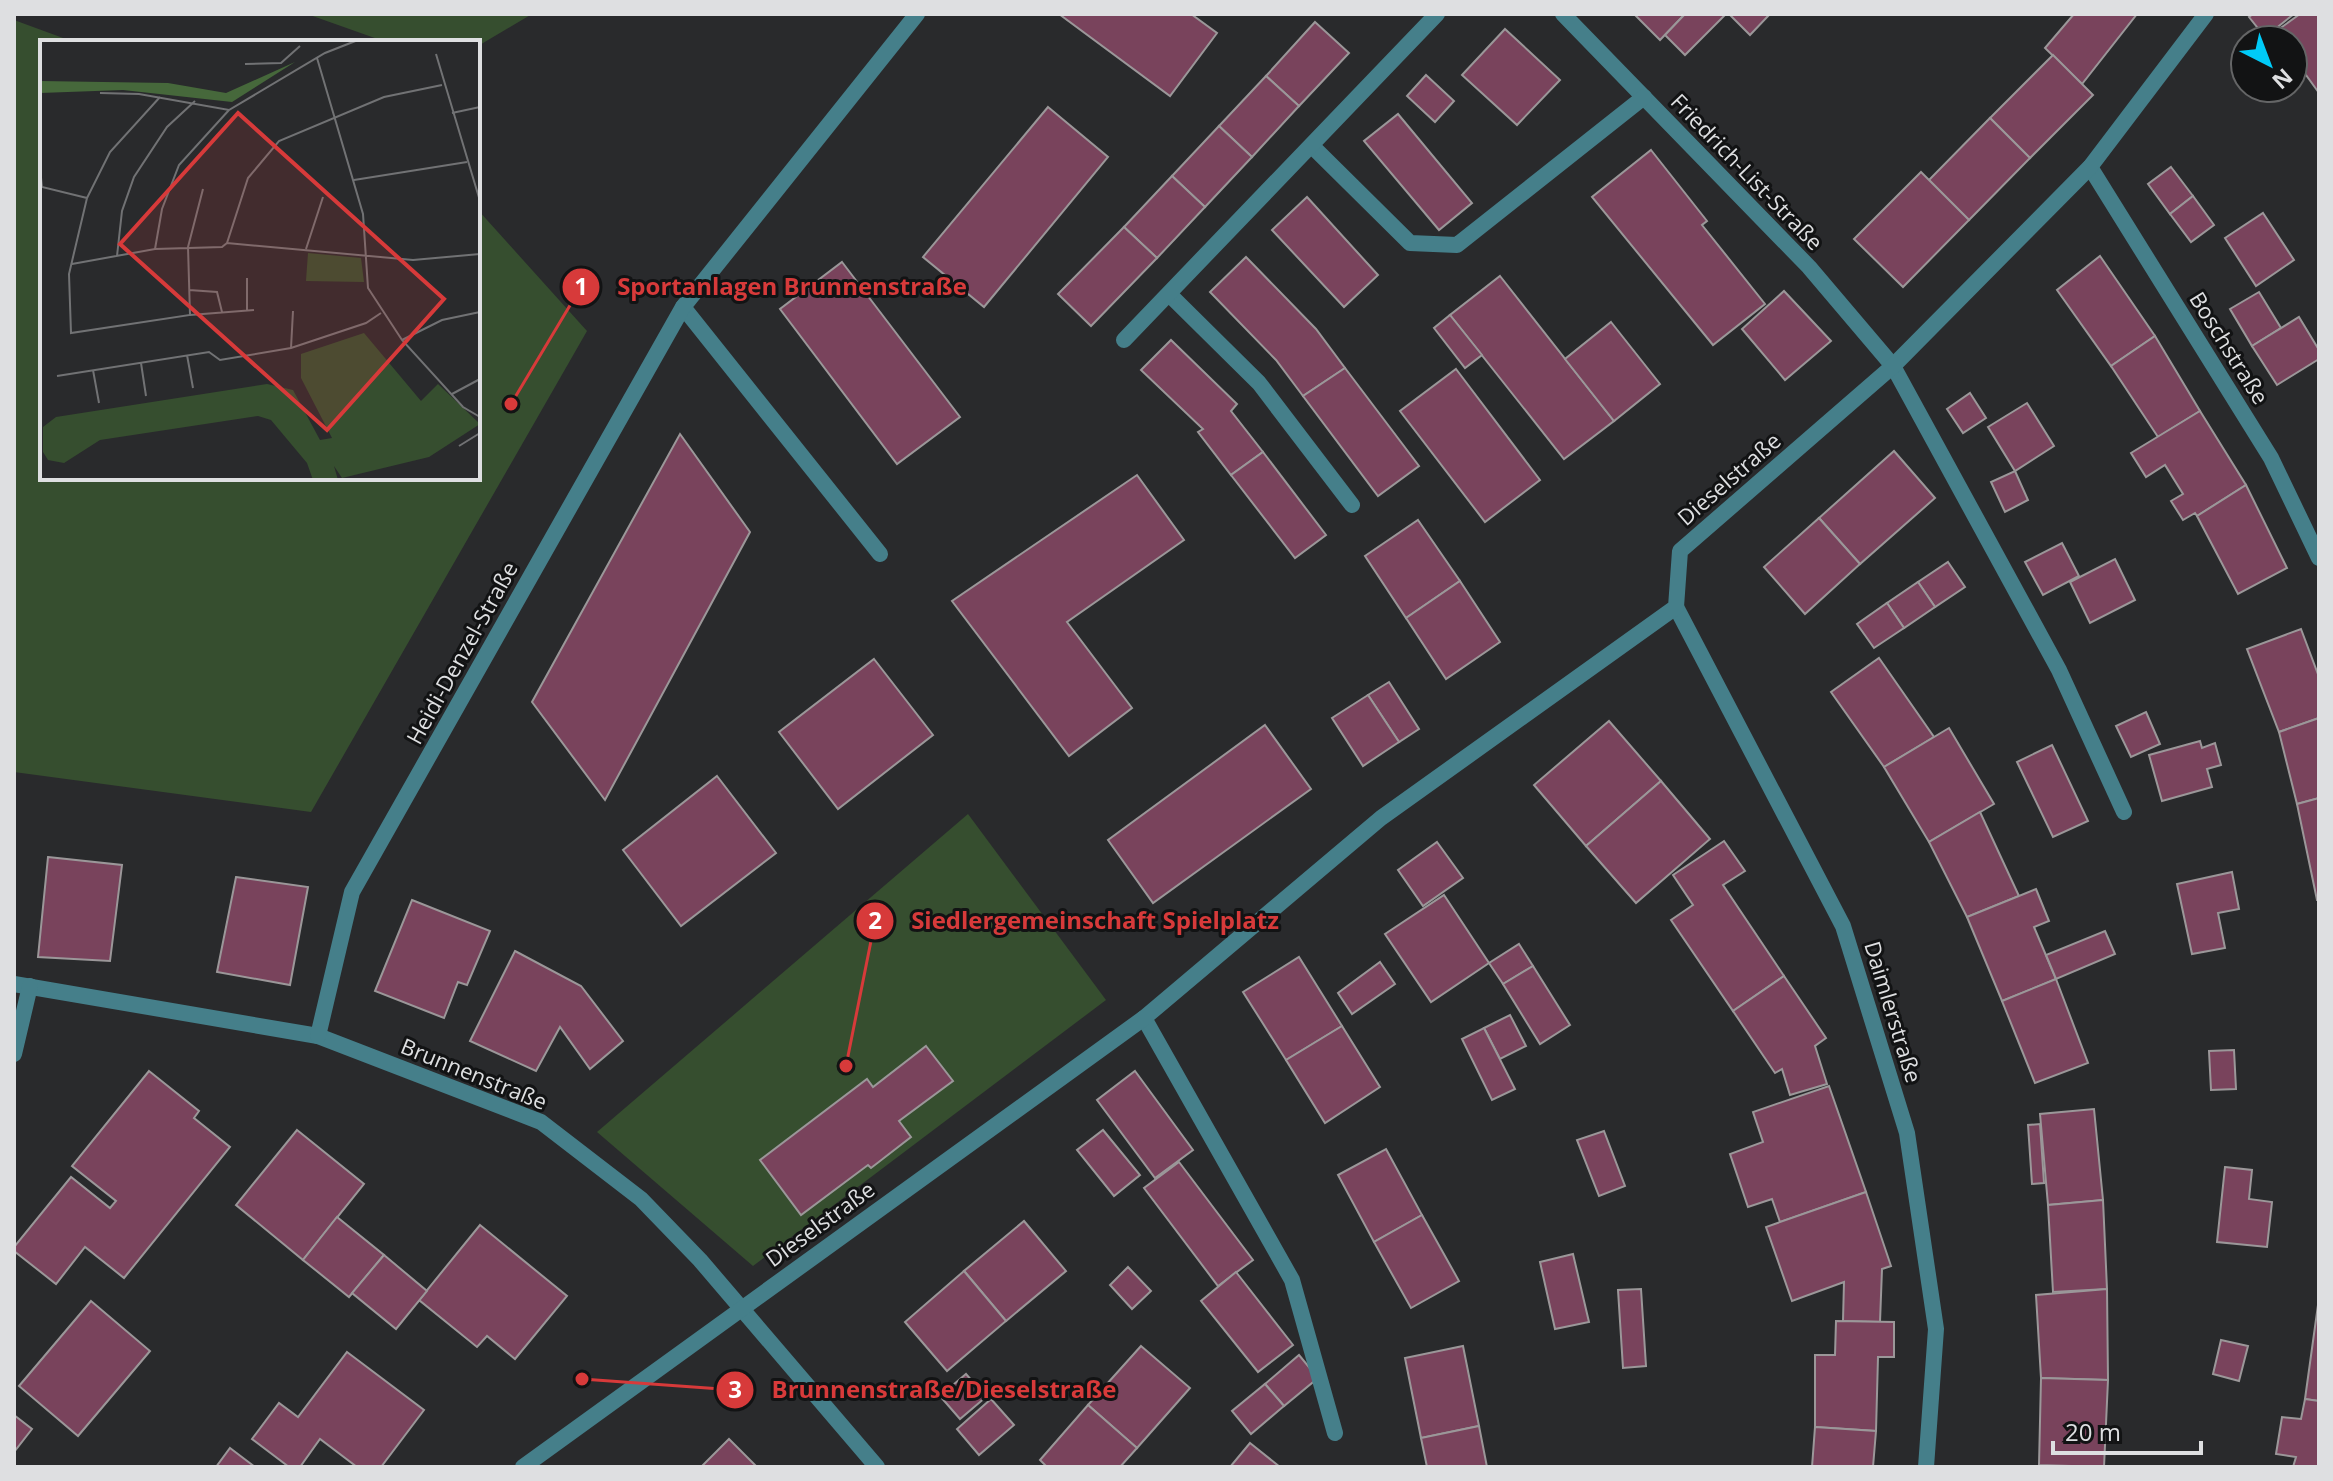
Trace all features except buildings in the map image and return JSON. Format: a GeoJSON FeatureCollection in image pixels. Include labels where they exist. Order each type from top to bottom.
{"type":"FeatureCollection","features":[{"type":"Feature","properties":{"kind":"street","name":"Heidi-Denzel-Straße"},"geometry":{"type":"LineString","coordinates":[[318,1036],[352,892],[683,307],[917,14]]}},
{"type":"Feature","properties":{"kind":"street"},"geometry":{"type":"LineString","coordinates":[[1124,340],[1437,14]]}},
{"type":"Feature","properties":{"kind":"street","name":"Friedrich-List-Straße"},"geometry":{"type":"LineString","coordinates":[[1563,14],[1809,267],[1893,366],[2059,670],[2124,812]]}},
{"type":"Feature","properties":{"kind":"street","name":"Dieselstraße"},"geometry":{"type":"LineString","coordinates":[[523,1467],[1144,1018],[1381,818],[1676,607],[1680,551],[1893,366],[2090,167],[2206,14]]}},
{"type":"Feature","properties":{"kind":"street"},"geometry":{"type":"LineString","coordinates":[[1312,146],[1410,243],[1457,245],[1644,97]]}},
{"type":"Feature","properties":{"kind":"street","name":"Boschstraße"},"geometry":{"type":"LineString","coordinates":[[2090,167],[2271,458],[2319,558]]}},
{"type":"Feature","properties":{"kind":"street"},"geometry":{"type":"LineString","coordinates":[[1169,294],[1259,383],[1352,505]]}},
{"type":"Feature","properties":{"kind":"street"},"geometry":{"type":"LineString","coordinates":[[683,307],[880,554]]}},
{"type":"Feature","properties":{"kind":"street","name":"Daimlerstraße"},"geometry":{"type":"LineString","coordinates":[[1676,607],[1843,926],[1907,1133],[1936,1329],[1926,1467]]}},
{"type":"Feature","properties":{"kind":"street"},"geometry":{"type":"LineString","coordinates":[[14,1054],[22,985]]}},
{"type":"Feature","properties":{"kind":"street","name":"Brunnenstraße"},"geometry":{"type":"LineString","coordinates":[[22,985],[318,1036],[541,1122],[641,1199],[700,1260],[877,1467]]}},
{"type":"Feature","properties":{"kind":"street"},"geometry":{"type":"LineString","coordinates":[[1144,1018],[1292,1280],[1335,1433]]}},
{"type":"Feature","properties":{"kind":"green space"},"geometry":{"type":"Polygon","coordinates":[[[307,14],[532,14],[480,45],[480,40],[380,40],[307,14]]]}},
{"type":"Feature","properties":{"kind":"green space"},"geometry":{"type":"Polygon","coordinates":[[[14,20],[69,40],[40,40],[40,480],[480,480],[480,212],[587,331],[311,812],[14,772],[14,20]]]}},
{"type":"Feature","properties":{"kind":"green space"},"geometry":{"type":"Polygon","coordinates":[[[968,814],[1106,1000],[753,1266],[597,1132],[968,814]]]}},
{"type":"Feature","properties":{"kind":"place","name":"Sportanlagen Brunnenstraße"},"geometry":{"type":"Point","coordinates":[511,404]}},
{"type":"Feature","properties":{"kind":"place","name":"Siedlergemeinschaft Spielplatz"},"geometry":{"type":"Point","coordinates":[846,1066]}},
{"type":"Feature","properties":{"kind":"place","name":"Brunnenstraße/Dieselstraße"},"geometry":{"type":"Point","coordinates":[582,1379]}}]}
